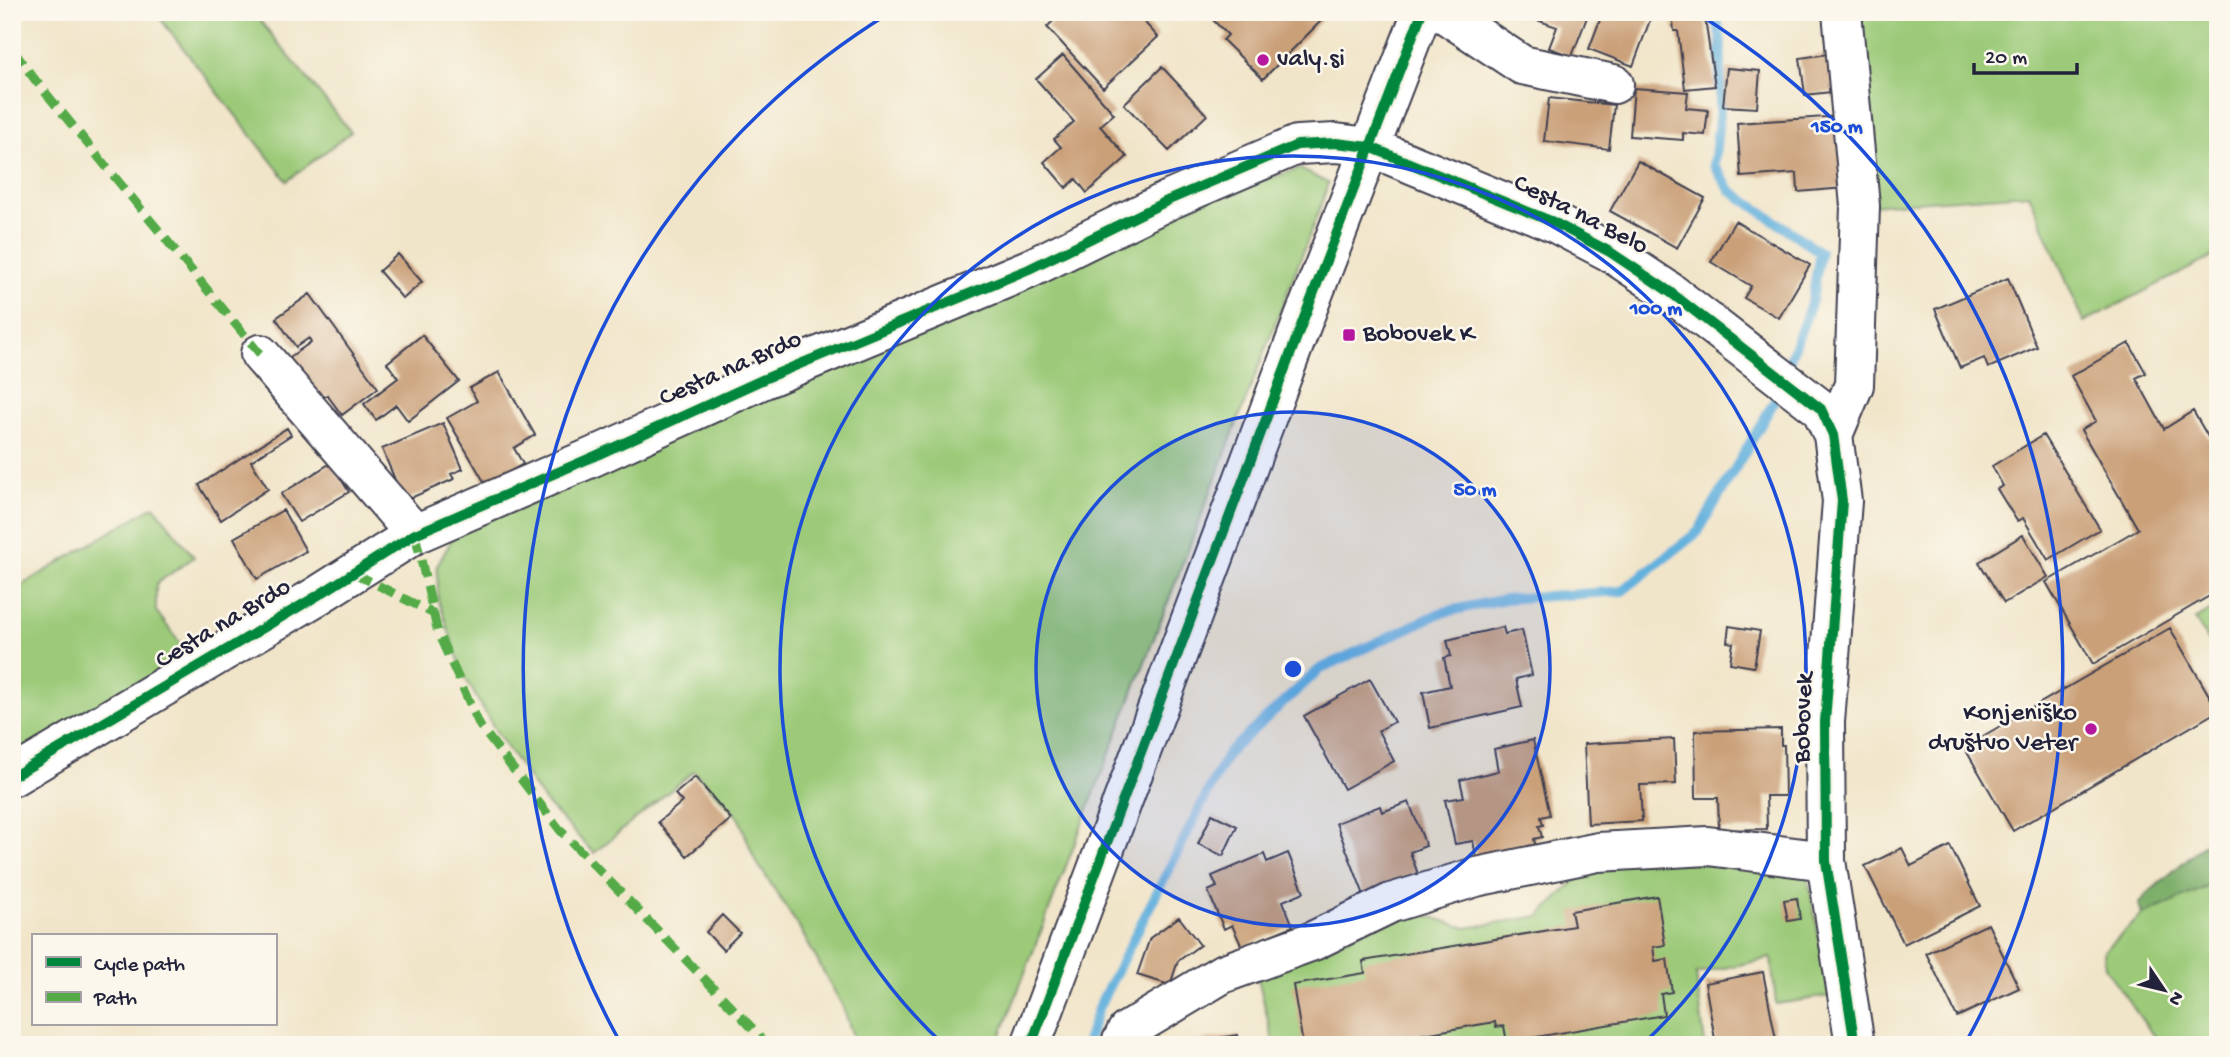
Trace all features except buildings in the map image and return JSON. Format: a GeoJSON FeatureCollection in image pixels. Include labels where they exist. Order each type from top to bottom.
{"type":"FeatureCollection","features":[{"type":"Feature","properties":{"kind":"street"},"geometry":{"type":"LineString","coordinates":[[1031,1045],[1422,12]]}},
{"type":"Feature","properties":{"kind":"street"},"geometry":{"type":"LineString","coordinates":[[1442,12],[1522,65],[1614,84]]}},
{"type":"Feature","properties":{"kind":"street"},"geometry":{"type":"LineString","coordinates":[[1833,435],[1854,385],[1860,206],[1842,12]]}},
{"type":"Feature","properties":{"kind":"street","name":"Cesta na Brdo"},"geometry":{"type":"LineString","coordinates":[[12,777],[317,596],[415,534],[764,379],[1029,269],[1169,200],[1297,145],[1336,143],[1370,147]]}},
{"type":"Feature","properties":{"kind":"street","name":"Cesta na Belo"},"geometry":{"type":"LineString","coordinates":[[1370,147],[1553,222],[1610,252],[1670,292],[1811,399]]}},
{"type":"Feature","properties":{"kind":"street"},"geometry":{"type":"LineString","coordinates":[[260,354],[415,534]]}},
{"type":"Feature","properties":{"kind":"street","name":"Bobovek"},"geometry":{"type":"LineString","coordinates":[[1811,399],[1822,409],[1833,435],[1842,501],[1825,722],[1826,861],[1855,1045]]}},
{"type":"Feature","properties":{"kind":"street"},"geometry":{"type":"LineString","coordinates":[[1120,1045],[1127,1031],[1222,974],[1313,941],[1391,903],[1476,877],[1598,852],[1708,846],[1826,861]]}},
{"type":"Feature","properties":{"kind":"green space"},"geometry":{"type":"Polygon","coordinates":[[[155,12],[253,12],[351,132],[287,181],[155,12]]]}},
{"type":"Feature","properties":{"kind":"green space"},"geometry":{"type":"Polygon","coordinates":[[[1856,12],[2218,12],[2218,254],[2084,322],[2029,194],[1871,205],[1856,12]]]}},
{"type":"Feature","properties":{"kind":"green space"},"geometry":{"type":"Polygon","coordinates":[[[1300,169],[1328,183],[1323,200],[997,1045],[856,1045],[843,1007],[800,929],[754,858],[739,818],[694,771],[594,853],[544,801],[497,733],[464,676],[438,599],[437,566],[455,534],[1231,189],[1300,169]]]}},
{"type":"Feature","properties":{"kind":"green space"},"geometry":{"type":"Polygon","coordinates":[[[154,506],[194,557],[156,584],[156,611],[188,654],[12,757],[12,591],[154,506]]]}},
{"type":"Feature","properties":{"kind":"green space"},"geometry":{"type":"Polygon","coordinates":[[[2218,606],[2218,655],[2195,620],[2218,606]]]}},
{"type":"Feature","properties":{"kind":"green space"},"geometry":{"type":"Polygon","coordinates":[[[2218,832],[2218,882],[2142,915],[2139,905],[2146,895],[2218,832]]]}},
{"type":"Feature","properties":{"kind":"green space"},"geometry":{"type":"Polygon","coordinates":[[[1595,860],[1710,863],[1807,874],[1830,996],[1776,1004],[1771,958],[1696,974],[1705,1045],[1274,1045],[1257,974],[1411,910],[1466,928],[1540,916],[1595,860]]]}},
{"type":"Feature","properties":{"kind":"green space"},"geometry":{"type":"Polygon","coordinates":[[[2218,882],[2218,1045],[2160,1045],[2105,968],[2104,951],[2142,915],[2218,882]]]}},
{"type":"Feature","properties":{"kind":"waterway"},"geometry":{"type":"LineString","coordinates":[[1086,1045],[1099,1006],[1228,753],[1320,669],[1440,613],[1505,599],[1622,591],[1698,532],[1774,402],[1812,301],[1820,252],[1730,190],[1714,165],[1720,110],[1721,42],[1716,12]]}},
{"type":"Feature","properties":{"kind":"marked path"},"geometry":{"type":"LineString","coordinates":[[12,49],[260,354]]}},
{"type":"Feature","properties":{"kind":"marked path"},"geometry":{"type":"LineString","coordinates":[[415,534],[438,633],[480,726],[560,830],[755,1031],[765,1045]]}},
{"type":"Feature","properties":{"kind":"marked path"},"geometry":{"type":"LineString","coordinates":[[354,573],[434,614]]}},
{"type":"Feature","properties":{"kind":"cycle path"},"geometry":{"type":"LineString","coordinates":[[1031,1045],[1422,12]]}},
{"type":"Feature","properties":{"kind":"cycle path"},"geometry":{"type":"LineString","coordinates":[[12,777],[317,596],[415,534],[764,379],[1029,269],[1169,200],[1297,145],[1336,143],[1370,147],[1553,222],[1610,252],[1670,292],[1821,409],[1833,435],[1842,501],[1825,722],[1826,861],[1855,1045]]}},
{"type":"Feature","properties":{"kind":"place","name":"valy.si"},"geometry":{"type":"Point","coordinates":[1263,60]}},
{"type":"Feature","properties":{"kind":"place","name":"Bobovek K"},"geometry":{"type":"Point","coordinates":[1349,335]}},
{"type":"Feature","properties":{"kind":"place","name":"Konjeniško društvo Veter"},"geometry":{"type":"Point","coordinates":[2091,729]}}]}
